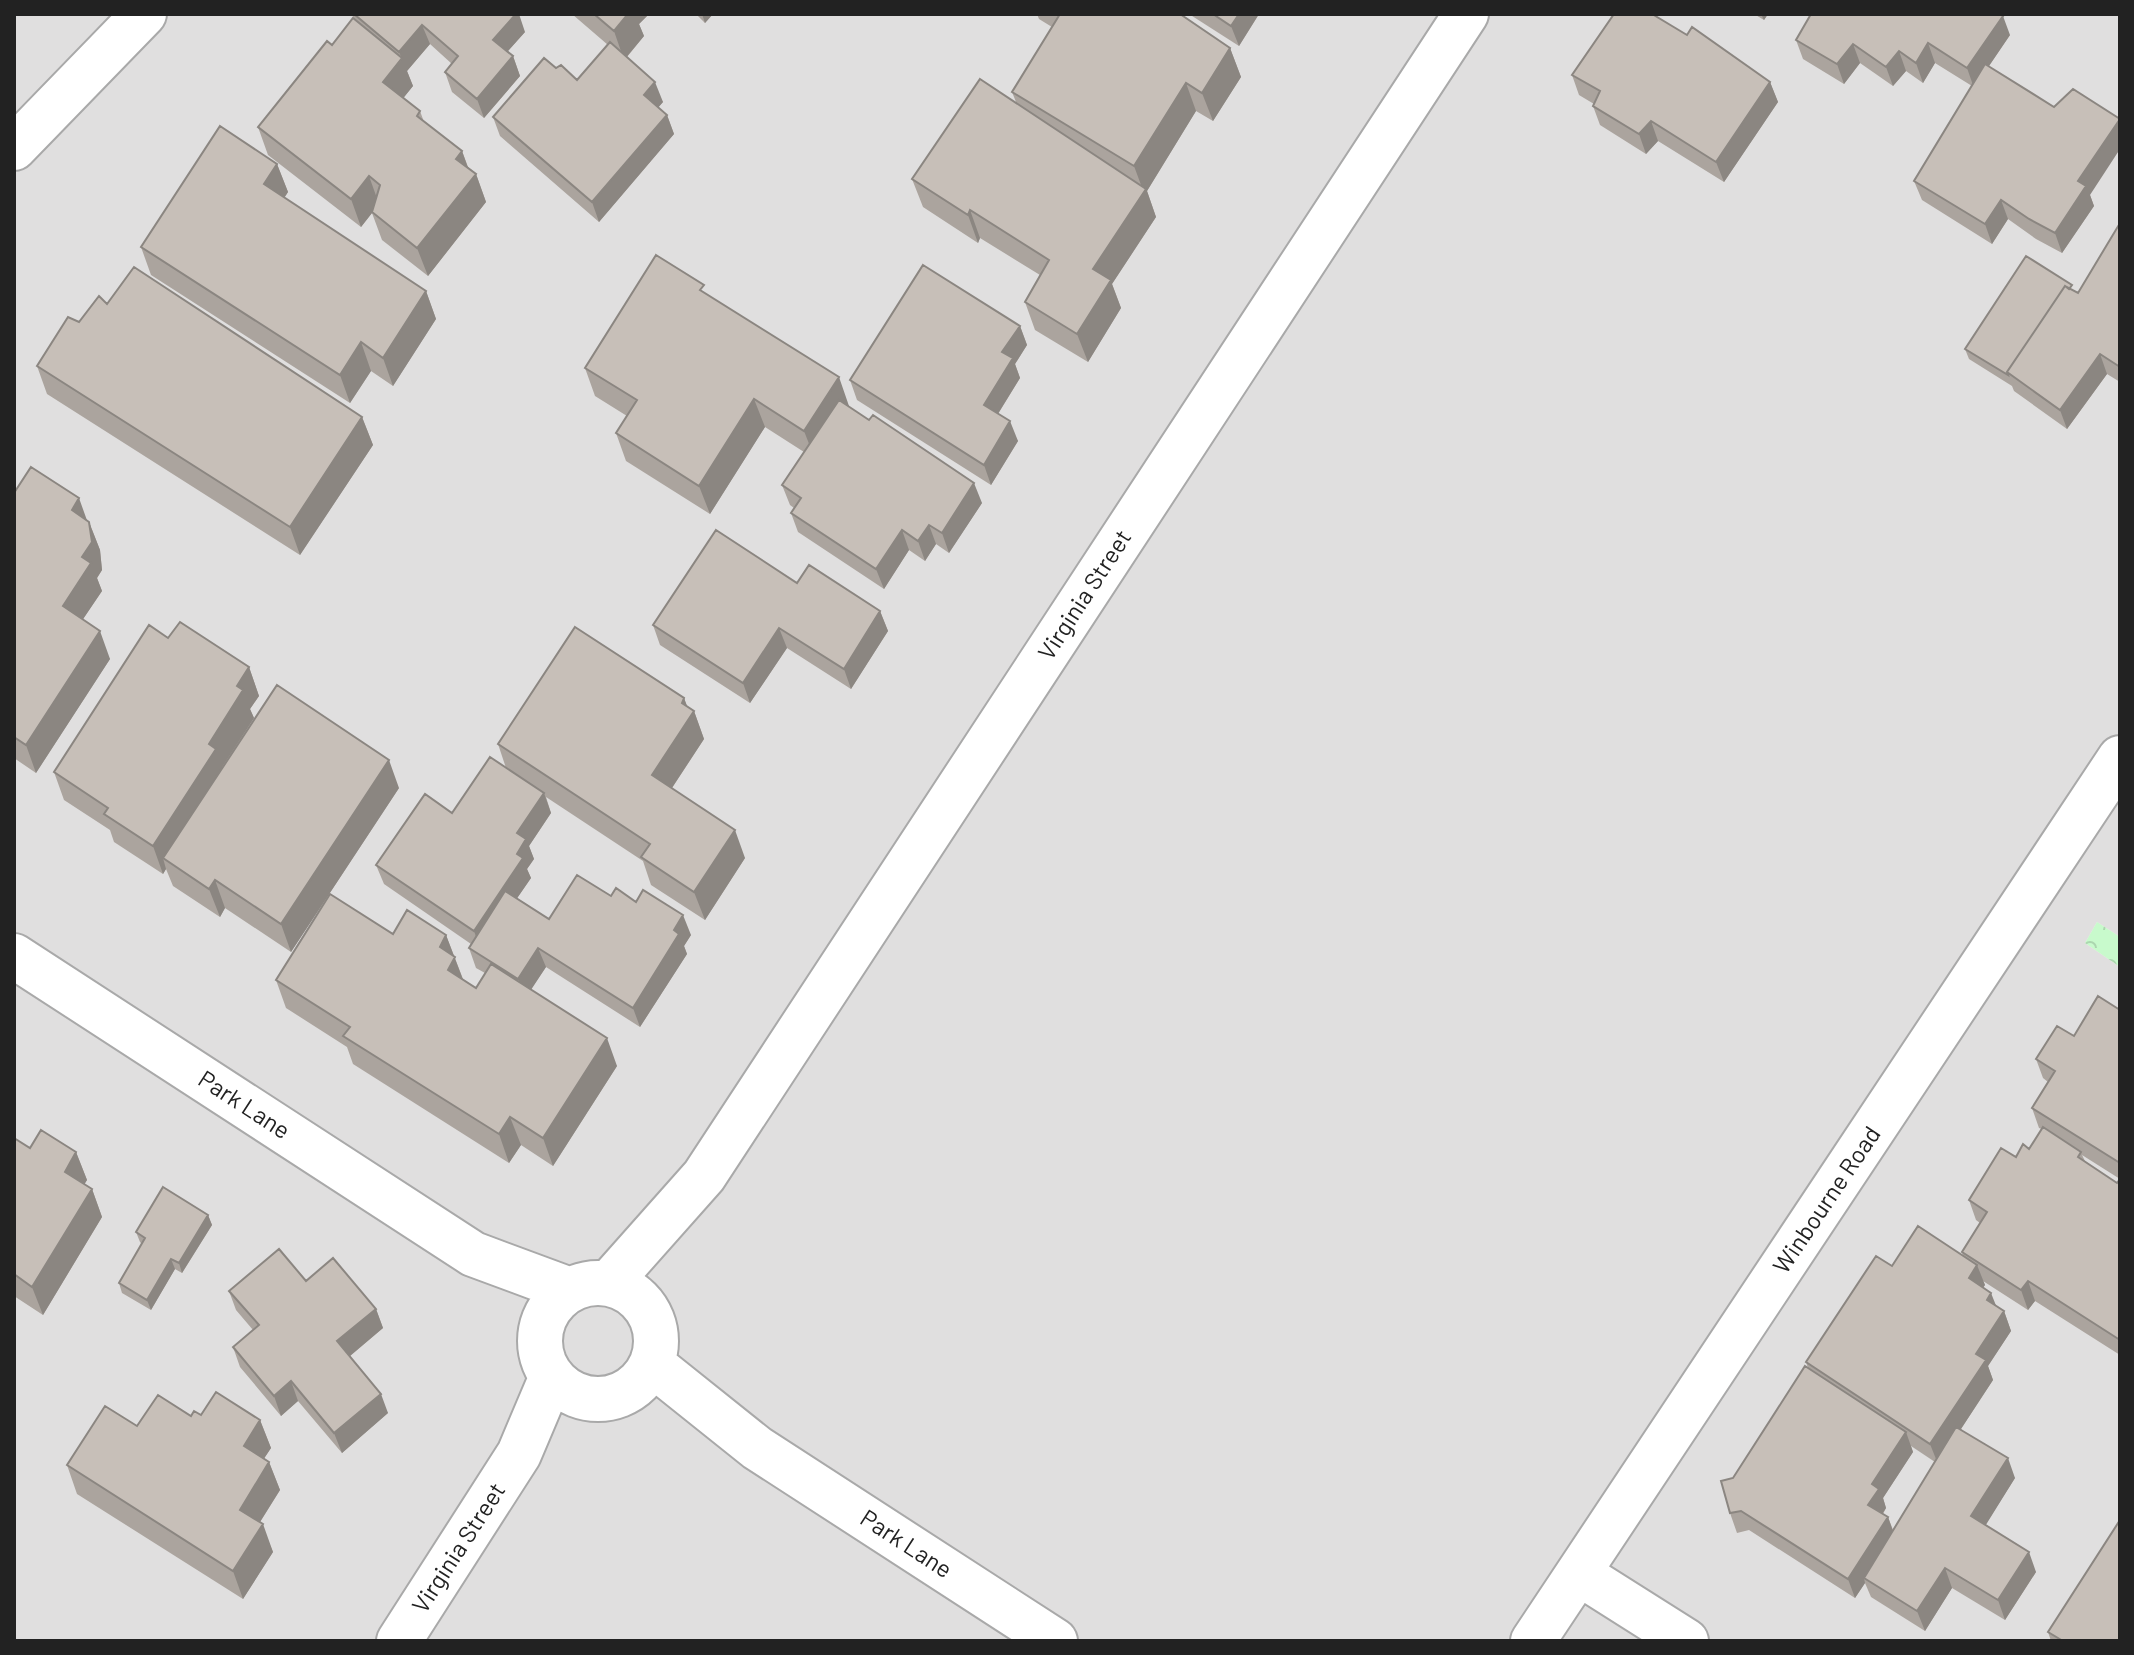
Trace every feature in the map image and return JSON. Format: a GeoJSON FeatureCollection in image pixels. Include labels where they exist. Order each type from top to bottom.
{"type":"FeatureCollection","features":[{"type":"Feature","properties":{"kind":"street"},"geometry":{"type":"LineString","coordinates":[[14,148],[144,14]]}},
{"type":"Feature","properties":{"kind":"street","name":"Virginia Street"},"geometry":{"type":"LineString","coordinates":[[608,1293],[704,1176],[1466,14]]}},
{"type":"Feature","properties":{"kind":"street","name":"Winbourne Road"},"geometry":{"type":"LineString","coordinates":[[1533,1641],[2120,758]]}},
{"type":"Feature","properties":{"kind":"street","name":"Park Lane"},"geometry":{"type":"LineString","coordinates":[[14,956],[473,1254],[540,1331]]}},
{"type":"Feature","properties":{"kind":"street","name":"Park Lane"},"geometry":{"type":"LineString","coordinates":[[473,1254],[608,1293]]}},
{"type":"Feature","properties":{"kind":"street"},"geometry":{"type":"LineString","coordinates":[[608,1293],[654,1324],[656,1345],[640,1378],[610,1399],[590,1399],[565,1386],[542,1358],[540,1331],[554,1303],[608,1293]]}},
{"type":"Feature","properties":{"kind":"street","name":"Park Lane"},"geometry":{"type":"LineString","coordinates":[[640,1378],[757,1448],[1055,1641]]}},
{"type":"Feature","properties":{"kind":"street","name":"Virginia Street"},"geometry":{"type":"LineString","coordinates":[[399,1641],[565,1386]]}},
{"type":"Feature","properties":{"kind":"street"},"geometry":{"type":"LineString","coordinates":[[1580,1574],[1686,1641]]}},
{"type":"Feature","properties":{"kind":"shaded area"},"geometry":{"type":"Polygon","coordinates":[[[14,14],[2120,14],[2120,937],[2097,922],[2085,943],[2120,967],[2120,1641],[14,1641],[14,14]]]}},
{"type":"Feature","properties":{"kind":"green space"},"geometry":{"type":"Polygon","coordinates":[[[2097,922],[2120,937],[2120,967],[2085,943],[2097,922]]]}},
{"type":"Feature","properties":{"kind":"building"},"geometry":{"type":"Polygon","coordinates":[[[354,14],[516,14],[493,40],[513,56],[477,99],[445,72],[458,56],[422,25],[399,52],[354,14]]]}},
{"type":"Feature","properties":{"kind":"building"},"geometry":{"type":"Polygon","coordinates":[[[594,14],[628,14],[614,31],[594,14]]]}},
{"type":"Feature","properties":{"kind":"building"},"geometry":{"type":"Polygon","coordinates":[[[1060,14],[1180,14],[1230,48],[1202,93],[1186,83],[1134,166],[1012,92],[1060,14]]]}},
{"type":"Feature","properties":{"kind":"building"},"geometry":{"type":"Polygon","coordinates":[[[1213,14],[1239,14],[1231,26],[1213,14]]]}},
{"type":"Feature","properties":{"kind":"building"},"geometry":{"type":"Polygon","coordinates":[[[1614,14],[1652,14],[1687,35],[1692,27],[1770,82],[1716,162],[1651,121],[1639,134],[1593,106],[1600,91],[1572,75],[1614,14]]]}},
{"type":"Feature","properties":{"kind":"building"},"geometry":{"type":"Polygon","coordinates":[[[1811,14],[2003,16],[1967,68],[1928,43],[1916,63],[1899,51],[1886,67],[1853,44],[1837,64],[1796,40],[1811,14]]]}},
{"type":"Feature","properties":{"kind":"building"},"geometry":{"type":"Polygon","coordinates":[[[353,18],[402,58],[383,82],[420,111],[417,116],[462,151],[456,159],[476,174],[417,248],[372,212],[380,185],[369,176],[351,199],[258,127],[327,41],[332,45],[353,18]]]}},
{"type":"Feature","properties":{"kind":"building"},"geometry":{"type":"Polygon","coordinates":[[[610,42],[655,82],[644,95],[667,115],[592,202],[493,117],[544,58],[556,68],[561,65],[577,80],[610,42]]]}},
{"type":"Feature","properties":{"kind":"building"},"geometry":{"type":"Polygon","coordinates":[[[1985,64],[2054,107],[2073,89],[2120,119],[2078,181],[2086,186],[2055,233],[2001,200],[1985,224],[1914,181],[1985,64]]]}},
{"type":"Feature","properties":{"kind":"building"},"geometry":{"type":"Polygon","coordinates":[[[980,79],[1146,189],[1093,269],[1111,280],[1077,334],[1025,302],[1049,260],[970,210],[968,215],[912,179],[980,79]]]}},
{"type":"Feature","properties":{"kind":"building"},"geometry":{"type":"Polygon","coordinates":[[[220,126],[277,164],[264,184],[426,291],[383,358],[361,342],[340,375],[141,247],[220,126]]]}},
{"type":"Feature","properties":{"kind":"building"},"geometry":{"type":"Polygon","coordinates":[[[2120,223],[2120,367],[2100,354],[2060,410],[2007,372],[2065,286],[2078,293],[2120,223]]]}},
{"type":"Feature","properties":{"kind":"building"},"geometry":{"type":"Polygon","coordinates":[[[656,255],[704,285],[700,290],[839,377],[804,431],[754,399],[699,486],[616,433],[637,400],[585,368],[656,255]]]}},
{"type":"Feature","properties":{"kind":"building"},"geometry":{"type":"Polygon","coordinates":[[[2026,256],[2072,285],[2069,289],[2065,286],[2007,372],[2008,375],[1965,349],[2026,256]]]}},
{"type":"Feature","properties":{"kind":"building"},"geometry":{"type":"Polygon","coordinates":[[[923,265],[1020,326],[1002,352],[1013,358],[984,405],[1010,421],[984,465],[850,380],[923,265]]]}},
{"type":"Feature","properties":{"kind":"building"},"geometry":{"type":"Polygon","coordinates":[[[134,267],[362,417],[290,527],[37,366],[68,317],[79,322],[99,296],[107,304],[134,267]]]}},
{"type":"Feature","properties":{"kind":"building"},"geometry":{"type":"Polygon","coordinates":[[[839,400],[869,420],[873,415],[974,483],[942,533],[929,525],[918,541],[902,530],[876,569],[791,513],[801,498],[782,485],[839,400]]]}},
{"type":"Feature","properties":{"kind":"building"},"geometry":{"type":"Polygon","coordinates":[[[31,467],[79,498],[72,510],[89,522],[92,542],[82,557],[91,563],[63,606],[100,631],[26,745],[14,737],[14,493],[31,467]]]}},
{"type":"Feature","properties":{"kind":"building"},"geometry":{"type":"Polygon","coordinates":[[[716,530],[797,583],[809,565],[880,611],[844,669],[779,628],[743,683],[653,625],[716,530]]]}},
{"type":"Feature","properties":{"kind":"building"},"geometry":{"type":"Polygon","coordinates":[[[180,622],[249,667],[237,686],[243,690],[209,744],[216,749],[153,846],[104,814],[108,808],[54,772],[149,625],[168,638],[180,622]]]}},
{"type":"Feature","properties":{"kind":"building"},"geometry":{"type":"Polygon","coordinates":[[[575,627],[684,698],[682,703],[694,711],[652,775],[735,830],[694,892],[641,857],[650,844],[498,744],[575,627]]]}},
{"type":"Feature","properties":{"kind":"building"},"geometry":{"type":"Polygon","coordinates":[[[277,685],[389,760],[281,924],[215,880],[209,889],[163,858],[277,685]]]}},
{"type":"Feature","properties":{"kind":"building"},"geometry":{"type":"Polygon","coordinates":[[[490,757],[544,793],[517,833],[526,839],[517,854],[523,858],[474,931],[376,865],[425,794],[452,813],[490,757]]]}},
{"type":"Feature","properties":{"kind":"building"},"geometry":{"type":"Polygon","coordinates":[[[577,875],[611,896],[616,888],[636,902],[643,890],[683,915],[674,930],[679,934],[633,1008],[538,948],[518,979],[469,948],[505,891],[549,919],[577,875]]]}},
{"type":"Feature","properties":{"kind":"building"},"geometry":{"type":"Polygon","coordinates":[[[330,894],[393,934],[407,910],[446,935],[440,947],[455,957],[448,970],[476,988],[491,964],[607,1038],[543,1138],[510,1117],[499,1134],[343,1036],[350,1027],[276,980],[330,894]]]}},
{"type":"Feature","properties":{"kind":"building"},"geometry":{"type":"Polygon","coordinates":[[[2098,996],[2120,1010],[2120,1163],[2032,1108],[2055,1071],[2036,1059],[2057,1026],[2074,1036],[2098,996]]]}},
{"type":"Feature","properties":{"kind":"building"},"geometry":{"type":"Polygon","coordinates":[[[2043,1127],[2081,1152],[2078,1157],[2117,1183],[2120,1179],[2120,1340],[2028,1281],[2021,1290],[1962,1252],[1987,1212],[1969,1200],[2001,1148],[2016,1157],[2023,1144],[2029,1149],[2043,1127]]]}},
{"type":"Feature","properties":{"kind":"building"},"geometry":{"type":"Polygon","coordinates":[[[41,1130],[76,1152],[65,1172],[92,1189],[32,1287],[14,1274],[14,1138],[30,1148],[41,1130]]]}},
{"type":"Feature","properties":{"kind":"building"},"geometry":{"type":"Polygon","coordinates":[[[163,1187],[208,1215],[179,1263],[171,1259],[147,1300],[119,1283],[145,1238],[136,1232],[163,1187]]]}},
{"type":"Feature","properties":{"kind":"building"},"geometry":{"type":"Polygon","coordinates":[[[1918,1226],[1977,1265],[1969,1278],[1991,1293],[1987,1300],[2004,1311],[1976,1354],[1986,1360],[1930,1444],[1806,1362],[1876,1256],[1892,1266],[1918,1226]]]}},
{"type":"Feature","properties":{"kind":"building"},"geometry":{"type":"Polygon","coordinates":[[[279,1249],[306,1281],[333,1258],[376,1309],[337,1341],[381,1394],[334,1433],[291,1381],[274,1396],[233,1347],[259,1325],[229,1291],[279,1249]]]}},
{"type":"Feature","properties":{"kind":"building"},"geometry":{"type":"Polygon","coordinates":[[[1805,1366],[1906,1432],[1872,1484],[1879,1489],[1868,1505],[1888,1517],[1848,1579],[1741,1511],[1730,1513],[1721,1481],[1733,1478],[1805,1366]]]}},
{"type":"Feature","properties":{"kind":"building"},"geometry":{"type":"Polygon","coordinates":[[[216,1392],[260,1420],[244,1446],[269,1462],[240,1510],[263,1524],[233,1571],[67,1465],[105,1406],[137,1426],[158,1395],[191,1416],[194,1411],[201,1415],[216,1392]]]}},
{"type":"Feature","properties":{"kind":"building"},"geometry":{"type":"Polygon","coordinates":[[[1956,1427],[2008,1458],[1971,1516],[2029,1552],[1998,1600],[1945,1568],[1917,1611],[1864,1578],[1956,1427]]]}},
{"type":"Feature","properties":{"kind":"building"},"geometry":{"type":"Polygon","coordinates":[[[2120,1520],[2120,1641],[2063,1641],[2048,1632],[2120,1520]]]}}]}
